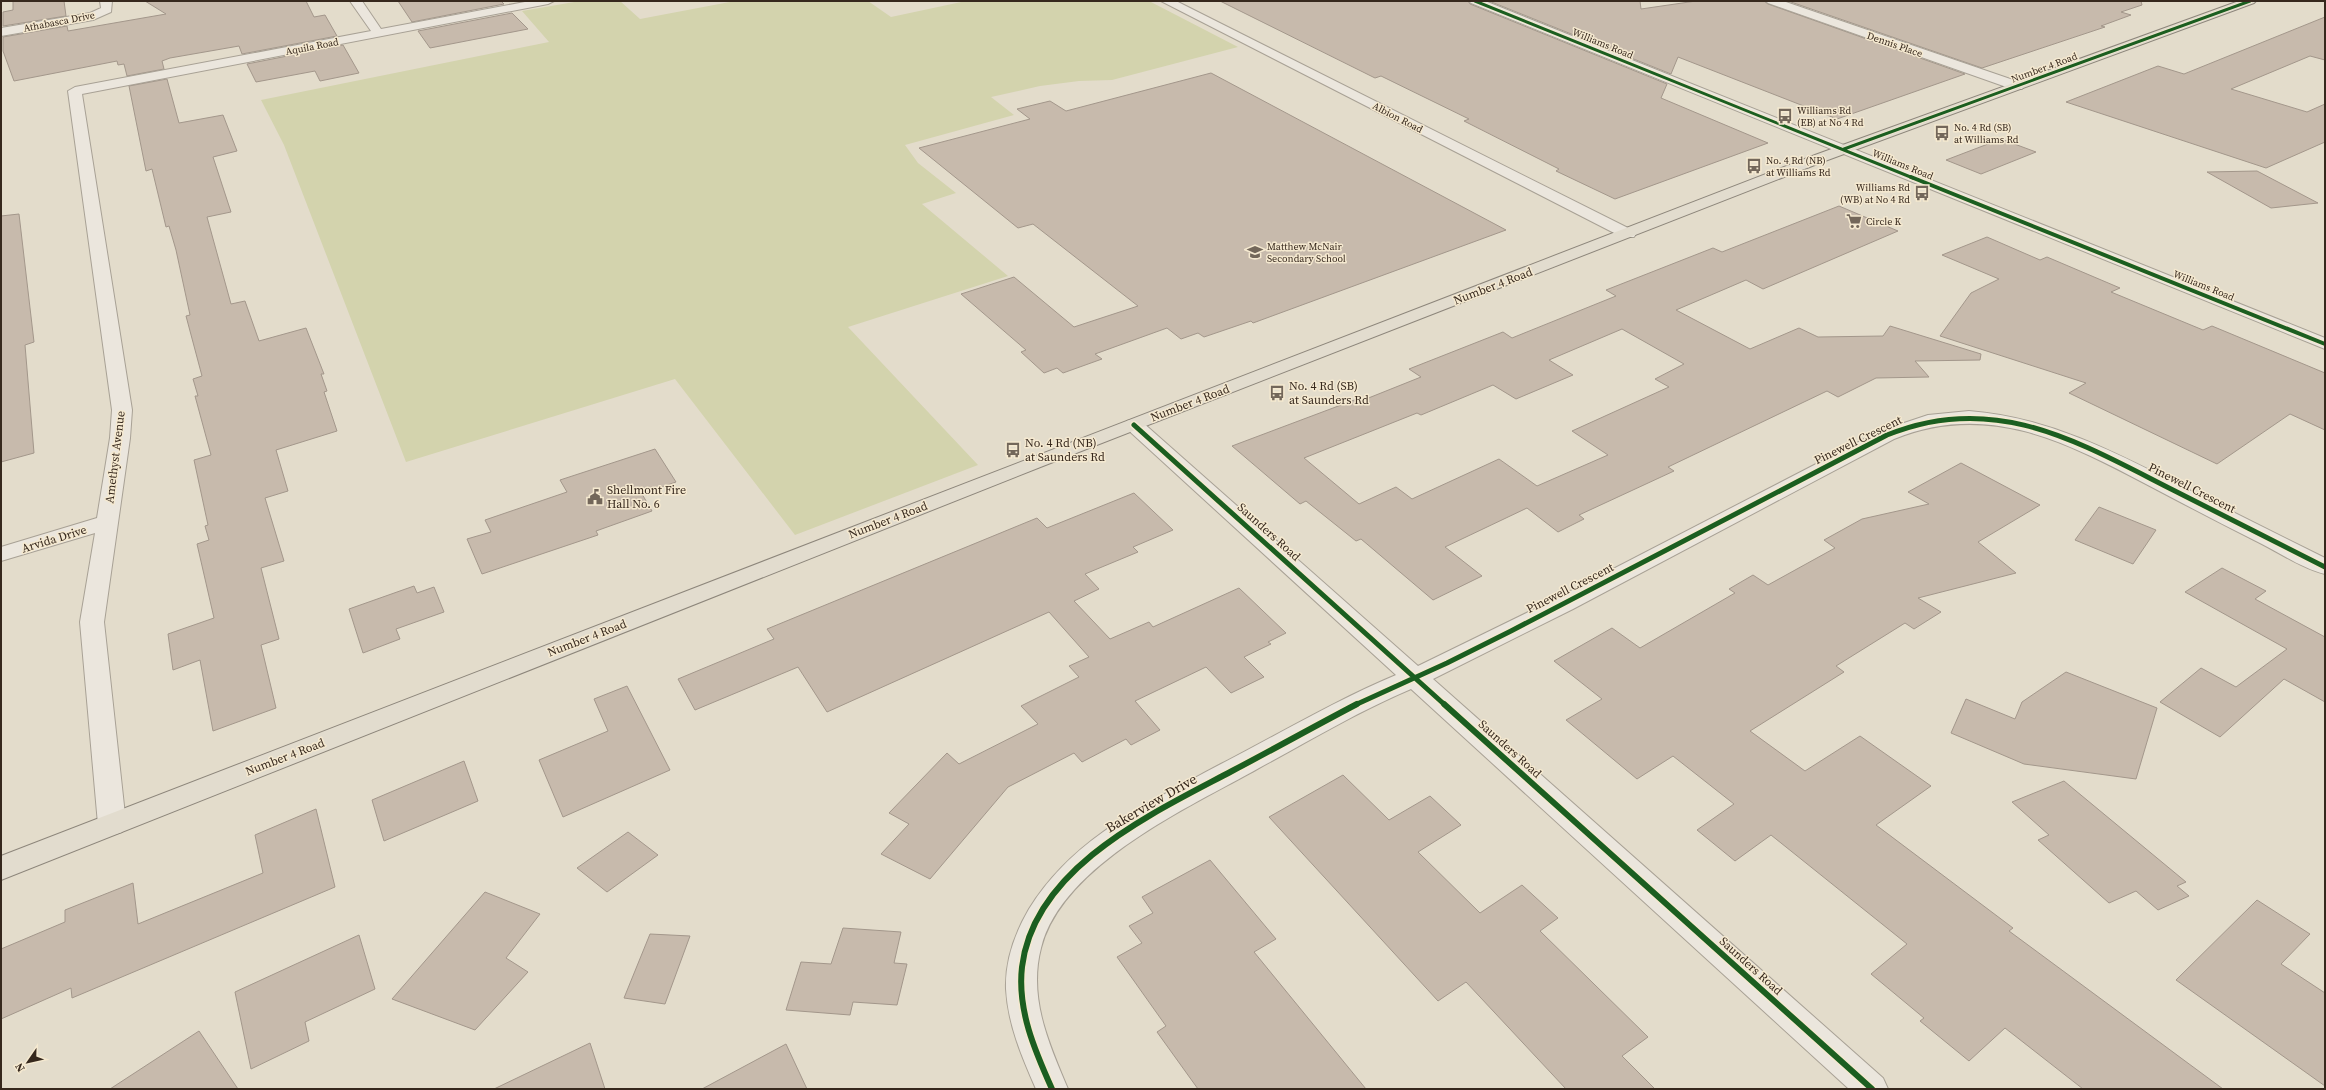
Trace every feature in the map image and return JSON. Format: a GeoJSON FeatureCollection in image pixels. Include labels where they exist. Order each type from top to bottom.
{"type":"FeatureCollection","features":[{"type":"Feature","properties":{"kind":"main road","name":"Number 4 Road"},"geometry":{"type":"LineString","coordinates":[[1,868],[1134,425],[1844,150],[2250,1]]}},
{"type":"Feature","properties":{"kind":"street","name":"Athabasca Drive"},"geometry":{"type":"LineString","coordinates":[[1,32],[93,16],[107,10],[106,1]]}},
{"type":"Feature","properties":{"kind":"street"},"geometry":{"type":"LineString","coordinates":[[356,1],[378,33]]}},
{"type":"Feature","properties":{"kind":"street","name":"Aquila Road"},"geometry":{"type":"LineString","coordinates":[[75,91],[548,1]]}},
{"type":"Feature","properties":{"kind":"street","name":"Albion Road"},"geometry":{"type":"LineString","coordinates":[[1167,1],[1628,234]]}},
{"type":"Feature","properties":{"kind":"street","name":"Williams Road"},"geometry":{"type":"LineString","coordinates":[[1475,1],[2325,344]]}},
{"type":"Feature","properties":{"kind":"street","name":"Dennis Place"},"geometry":{"type":"LineString","coordinates":[[1772,1],[2017,86]]}},
{"type":"Feature","properties":{"kind":"street","name":"Amethyst Avenue"},"geometry":{"type":"LineString","coordinates":[[75,91],[122,410],[120,438],[106,522],[92,622],[112,824]]}},
{"type":"Feature","properties":{"kind":"street","name":"Pinewell Crescent"},"geometry":{"type":"LineString","coordinates":[[1416,677],[1454,660],[1887,434],[1918,422],[1939,418],[1969,416],[2008,421],[2076,443],[2124,465],[2325,567]]}},
{"type":"Feature","properties":{"kind":"street","name":"Saunders Road"},"geometry":{"type":"LineString","coordinates":[[1134,425],[1416,677],[1872,1089]]}},
{"type":"Feature","properties":{"kind":"street","name":"Arvida Drive"},"geometry":{"type":"LineString","coordinates":[[1,554],[106,522]]}},
{"type":"Feature","properties":{"kind":"street","name":"Bakerview Drive"},"geometry":{"type":"LineString","coordinates":[[1052,1089],[1027,1031],[1022,1003],[1021,974],[1024,951],[1033,928],[1048,903],[1068,880],[1092,854],[1151,814],[1373,696],[1416,677]]}},
{"type":"Feature","properties":{"kind":"green space"},"geometry":{"type":"Polygon","coordinates":[[[580,1],[620,1],[640,19],[735,1],[868,1],[891,17],[966,1],[1149,1],[1238,47],[1112,80],[1079,81],[1040,86],[991,97],[1014,115],[905,145],[918,163],[956,193],[922,204],[1008,276],[848,327],[978,465],[795,535],[675,379],[406,462],[284,145],[261,100],[549,42],[522,11],[580,1]]]}},
{"type":"Feature","properties":{"kind":"building"},"geometry":{"type":"Polygon","coordinates":[[[13,1],[64,1],[66,16],[3,26],[3,12],[13,10],[13,1]]]}},
{"type":"Feature","properties":{"kind":"building"},"geometry":{"type":"Polygon","coordinates":[[[145,1],[306,1],[314,17],[325,15],[337,36],[242,54],[239,46],[170,58],[162,61],[164,69],[127,76],[124,64],[118,65],[117,61],[14,81],[3,51],[3,37],[67,26],[68,31],[166,14],[145,1]]]}},
{"type":"Feature","properties":{"kind":"building"},"geometry":{"type":"Polygon","coordinates":[[[398,1],[501,1],[504,4],[412,22],[398,1]]]}},
{"type":"Feature","properties":{"kind":"building"},"geometry":{"type":"Polygon","coordinates":[[[1220,1],[1468,1],[1470,4],[1667,84],[1661,98],[1768,143],[1615,199],[1556,171],[1559,169],[1464,121],[1469,119],[1381,76],[1375,78],[1220,1]]]}},
{"type":"Feature","properties":{"kind":"building"},"geometry":{"type":"Polygon","coordinates":[[[1489,1],[1640,1],[1641,9],[1696,1],[1764,1],[1768,4],[1965,74],[1837,119],[1678,57],[1671,74],[1489,1]]]}},
{"type":"Feature","properties":{"kind":"building"},"geometry":{"type":"Polygon","coordinates":[[[1788,1],[2141,1],[2142,5],[2121,12],[2131,15],[2101,26],[2105,27],[1982,68],[1788,1]]]}},
{"type":"Feature","properties":{"kind":"building"},"geometry":{"type":"Polygon","coordinates":[[[512,13],[528,29],[430,48],[418,31],[512,13]]]}},
{"type":"Feature","properties":{"kind":"building"},"geometry":{"type":"Polygon","coordinates":[[[2325,17],[2325,60],[2310,56],[2231,89],[2307,112],[2325,104],[2325,142],[2266,168],[2066,102],[2158,66],[2184,74],[2325,17]]]}},
{"type":"Feature","properties":{"kind":"building"},"geometry":{"type":"Polygon","coordinates":[[[343,45],[359,73],[320,81],[315,71],[256,82],[247,64],[343,45]]]}},
{"type":"Feature","properties":{"kind":"building"},"geometry":{"type":"Polygon","coordinates":[[[1211,73],[1506,230],[1253,323],[1251,321],[1204,337],[1198,333],[1181,339],[1167,328],[1095,354],[1102,359],[1063,373],[1057,368],[1044,373],[1021,352],[1026,350],[961,294],[1014,277],[1074,327],[1138,306],[1033,224],[1018,228],[919,148],[1030,119],[1017,109],[1050,101],[1066,111],[1211,73]]]}},
{"type":"Feature","properties":{"kind":"building"},"geometry":{"type":"Polygon","coordinates":[[[167,79],[179,123],[223,115],[237,151],[213,157],[231,212],[207,217],[231,304],[245,301],[259,341],[306,328],[324,374],[321,374],[327,391],[324,392],[337,431],[276,450],[288,491],[265,498],[284,561],[261,568],[279,639],[261,645],[276,708],[213,731],[200,660],[173,670],[168,634],[214,618],[197,544],[209,540],[205,526],[208,525],[194,460],[211,455],[195,396],[198,396],[193,379],[202,376],[186,316],[190,315],[176,250],[169,226],[166,227],[152,169],[146,171],[129,86],[167,79]]]}},
{"type":"Feature","properties":{"kind":"building"},"geometry":{"type":"Polygon","coordinates":[[[2001,139],[2036,152],[1981,174],[1946,160],[2001,139]]]}},
{"type":"Feature","properties":{"kind":"building"},"geometry":{"type":"Polygon","coordinates":[[[2257,171],[2318,203],[2271,208],[2207,172],[2257,171]]]}},
{"type":"Feature","properties":{"kind":"building"},"geometry":{"type":"Polygon","coordinates":[[[1839,206],[1898,231],[1763,289],[1746,280],[1676,310],[1750,349],[1799,328],[1818,337],[1883,336],[1890,326],[1981,354],[1980,360],[1915,361],[1929,377],[1876,378],[1838,397],[1827,391],[1668,467],[1674,471],[1579,515],[1584,519],[1558,532],[1527,508],[1445,547],[1482,576],[1433,600],[1361,539],[1356,541],[1306,501],[1300,504],[1232,446],[1357,399],[1361,401],[1421,377],[1409,369],[1503,332],[1512,338],[1616,296],[1606,290],[1713,248],[1722,252],[1839,206]],[[1622,329],[1549,360],[1573,375],[1516,399],[1493,385],[1421,415],[1417,413],[1304,458],[1359,504],[1396,487],[1412,499],[1499,459],[1537,486],[1608,455],[1572,431],[1669,387],[1655,379],[1684,364],[1622,329]]]}},
{"type":"Feature","properties":{"kind":"building"},"geometry":{"type":"Polygon","coordinates":[[[19,214],[34,342],[25,345],[34,453],[1,462],[1,216],[19,214]]]}},
{"type":"Feature","properties":{"kind":"building"},"geometry":{"type":"Polygon","coordinates":[[[1987,237],[2040,260],[2047,257],[2120,288],[2111,292],[2203,330],[2212,326],[2325,373],[2325,430],[2290,414],[2217,464],[2069,393],[2086,383],[1940,336],[1971,293],[1999,279],[1942,255],[1987,237]]]}},
{"type":"Feature","properties":{"kind":"building"},"geometry":{"type":"Polygon","coordinates":[[[655,449],[676,482],[642,494],[652,511],[596,531],[598,535],[482,574],[467,539],[491,532],[485,520],[567,492],[560,480],[655,449]]]}},
{"type":"Feature","properties":{"kind":"building"},"geometry":{"type":"Polygon","coordinates":[[[1961,463],[2040,505],[1978,542],[2016,573],[1918,598],[1941,612],[1914,629],[1905,623],[1836,666],[1844,672],[1750,731],[1805,771],[1860,736],[1931,786],[1876,825],[2013,928],[2009,931],[2223,1089],[2083,1089],[2005,1028],[1969,1061],[1920,1021],[1924,1018],[1871,974],[1907,944],[1771,835],[1735,861],[1697,830],[1734,804],[1673,756],[1637,779],[1566,720],[1602,699],[1554,661],[1612,628],[1640,648],[1735,593],[1729,589],[1753,575],[1768,585],[1835,548],[1824,540],[1862,519],[1929,504],[1908,492],[1961,463]]]}},
{"type":"Feature","properties":{"kind":"building"},"geometry":{"type":"Polygon","coordinates":[[[1134,493],[1173,530],[1133,547],[1138,552],[1085,574],[1099,589],[1074,601],[1110,639],[1149,622],[1153,627],[1239,588],[1286,633],[1268,642],[1271,644],[1244,657],[1264,677],[1231,693],[1206,667],[1135,701],[1160,730],[1131,745],[1126,739],[1082,762],[1074,753],[1008,787],[930,879],[881,854],[909,824],[889,813],[947,753],[959,764],[1038,724],[1021,706],[1079,677],[1069,666],[1089,657],[1049,612],[827,712],[798,667],[695,710],[678,679],[774,639],[767,629],[1037,518],[1047,528],[1134,493]]]}},
{"type":"Feature","properties":{"kind":"building"},"geometry":{"type":"Polygon","coordinates":[[[2099,507],[2156,530],[2133,564],[2075,540],[2099,507]]]}},
{"type":"Feature","properties":{"kind":"building"},"geometry":{"type":"Polygon","coordinates":[[[2222,568],[2266,591],[2255,599],[2325,637],[2325,702],[2284,679],[2220,737],[2160,702],[2201,668],[2236,687],[2287,649],[2185,592],[2222,568]]]}},
{"type":"Feature","properties":{"kind":"building"},"geometry":{"type":"Polygon","coordinates":[[[414,586],[417,593],[434,587],[444,612],[396,629],[400,639],[363,653],[349,609],[414,586]]]}},
{"type":"Feature","properties":{"kind":"building"},"geometry":{"type":"Polygon","coordinates":[[[2066,672],[2157,708],[2136,779],[2024,764],[1951,733],[1966,699],[2015,719],[2022,702],[2066,672]]]}},
{"type":"Feature","properties":{"kind":"building"},"geometry":{"type":"Polygon","coordinates":[[[627,686],[670,770],[563,817],[539,760],[608,731],[594,699],[627,686]]]}},
{"type":"Feature","properties":{"kind":"building"},"geometry":{"type":"Polygon","coordinates":[[[464,761],[478,801],[384,841],[372,800],[464,761]]]}},
{"type":"Feature","properties":{"kind":"building"},"geometry":{"type":"Polygon","coordinates":[[[1343,775],[1389,820],[1430,796],[1461,825],[1418,852],[1480,913],[1522,885],[1558,918],[1540,931],[1648,1037],[1622,1056],[1655,1089],[1566,1089],[1466,982],[1438,1001],[1269,817],[1343,775]]]}},
{"type":"Feature","properties":{"kind":"building"},"geometry":{"type":"Polygon","coordinates":[[[2064,781],[2186,882],[2177,886],[2189,896],[2158,910],[2136,891],[2109,903],[2038,840],[2049,835],[2012,802],[2064,781]]]}},
{"type":"Feature","properties":{"kind":"building"},"geometry":{"type":"Polygon","coordinates":[[[316,809],[335,887],[72,998],[71,988],[1,1019],[1,949],[65,922],[65,910],[133,883],[138,924],[263,873],[255,835],[316,809]]]}},
{"type":"Feature","properties":{"kind":"building"},"geometry":{"type":"Polygon","coordinates":[[[628,832],[658,855],[607,892],[577,868],[628,832]]]}},
{"type":"Feature","properties":{"kind":"building"},"geometry":{"type":"Polygon","coordinates":[[[1210,860],[1276,939],[1254,952],[1366,1089],[1198,1089],[1157,1032],[1166,1026],[1117,957],[1142,943],[1129,926],[1153,913],[1142,897],[1210,860]]]}},
{"type":"Feature","properties":{"kind":"building"},"geometry":{"type":"Polygon","coordinates":[[[485,892],[540,914],[506,958],[528,972],[475,1030],[392,999],[485,892]]]}},
{"type":"Feature","properties":{"kind":"building"},"geometry":{"type":"Polygon","coordinates":[[[2257,900],[2310,934],[2281,964],[2325,993],[2325,1086],[2176,980],[2257,900]]]}},
{"type":"Feature","properties":{"kind":"building"},"geometry":{"type":"Polygon","coordinates":[[[843,928],[901,932],[894,963],[907,964],[897,1005],[853,1002],[850,1015],[786,1010],[801,962],[831,964],[843,928]]]}},
{"type":"Feature","properties":{"kind":"building"},"geometry":{"type":"Polygon","coordinates":[[[650,934],[690,936],[665,1004],[624,998],[650,934]]]}},
{"type":"Feature","properties":{"kind":"building"},"geometry":{"type":"Polygon","coordinates":[[[359,935],[375,989],[305,1022],[309,1041],[251,1069],[235,992],[359,935]]]}},
{"type":"Feature","properties":{"kind":"building"},"geometry":{"type":"Polygon","coordinates":[[[199,1031],[238,1089],[110,1089],[199,1031]]]}},
{"type":"Feature","properties":{"kind":"building"},"geometry":{"type":"Polygon","coordinates":[[[590,1043],[605,1089],[494,1089],[590,1043]]]}},
{"type":"Feature","properties":{"kind":"building"},"geometry":{"type":"Polygon","coordinates":[[[786,1044],[807,1089],[702,1089],[786,1044]]]}},
{"type":"Feature","properties":{"kind":"cycle path"},"geometry":{"type":"LineString","coordinates":[[1475,1],[2325,344]]}},
{"type":"Feature","properties":{"kind":"cycle path"},"geometry":{"type":"LineString","coordinates":[[1844,149],[2250,1]]}},
{"type":"Feature","properties":{"kind":"cycle path"},"geometry":{"type":"LineString","coordinates":[[1052,1089],[1035,1050],[1029,1030],[1024,1009],[1022,968],[1026,947],[1034,927],[1051,899],[1071,875],[1095,853],[1120,834],[1148,817],[1322,722],[1377,694],[1447,663],[1511,631],[1887,435],[1928,421],[1958,417],[1996,419],[2023,424],[2049,432],[2100,453],[2325,567]]}},
{"type":"Feature","properties":{"kind":"cycle path"},"geometry":{"type":"LineString","coordinates":[[1134,425],[1872,1089]]}},
{"type":"Feature","properties":{"kind":"place","name":"Williams Rd (EB) at No 4 Rd"},"geometry":{"type":"Point","coordinates":[1785,116]}},
{"type":"Feature","properties":{"kind":"place","name":"No. 4 Rd (SB) at Williams Rd"},"geometry":{"type":"Point","coordinates":[1942,133]}},
{"type":"Feature","properties":{"kind":"place","name":"No. 4 Rd (NB) at Williams Rd"},"geometry":{"type":"Point","coordinates":[1754,166]}},
{"type":"Feature","properties":{"kind":"place","name":"Williams Rd (WB) at No 4 Rd"},"geometry":{"type":"Point","coordinates":[1922,193]}},
{"type":"Feature","properties":{"kind":"place","name":"Circle K"},"geometry":{"type":"Point","coordinates":[1854,221]}},
{"type":"Feature","properties":{"kind":"place","name":"Matthew McNair Secondary School"},"geometry":{"type":"Point","coordinates":[1255,252]}},
{"type":"Feature","properties":{"kind":"place","name":"No. 4 Rd (SB) at Saunders Rd"},"geometry":{"type":"Point","coordinates":[1277,393]}},
{"type":"Feature","properties":{"kind":"place","name":"No. 4 Rd (NB) at Saunders Rd"},"geometry":{"type":"Point","coordinates":[1013,450]}},
{"type":"Feature","properties":{"kind":"place","name":"Shellmont Fire Hall No. 6"},"geometry":{"type":"Point","coordinates":[595,497]}}]}
